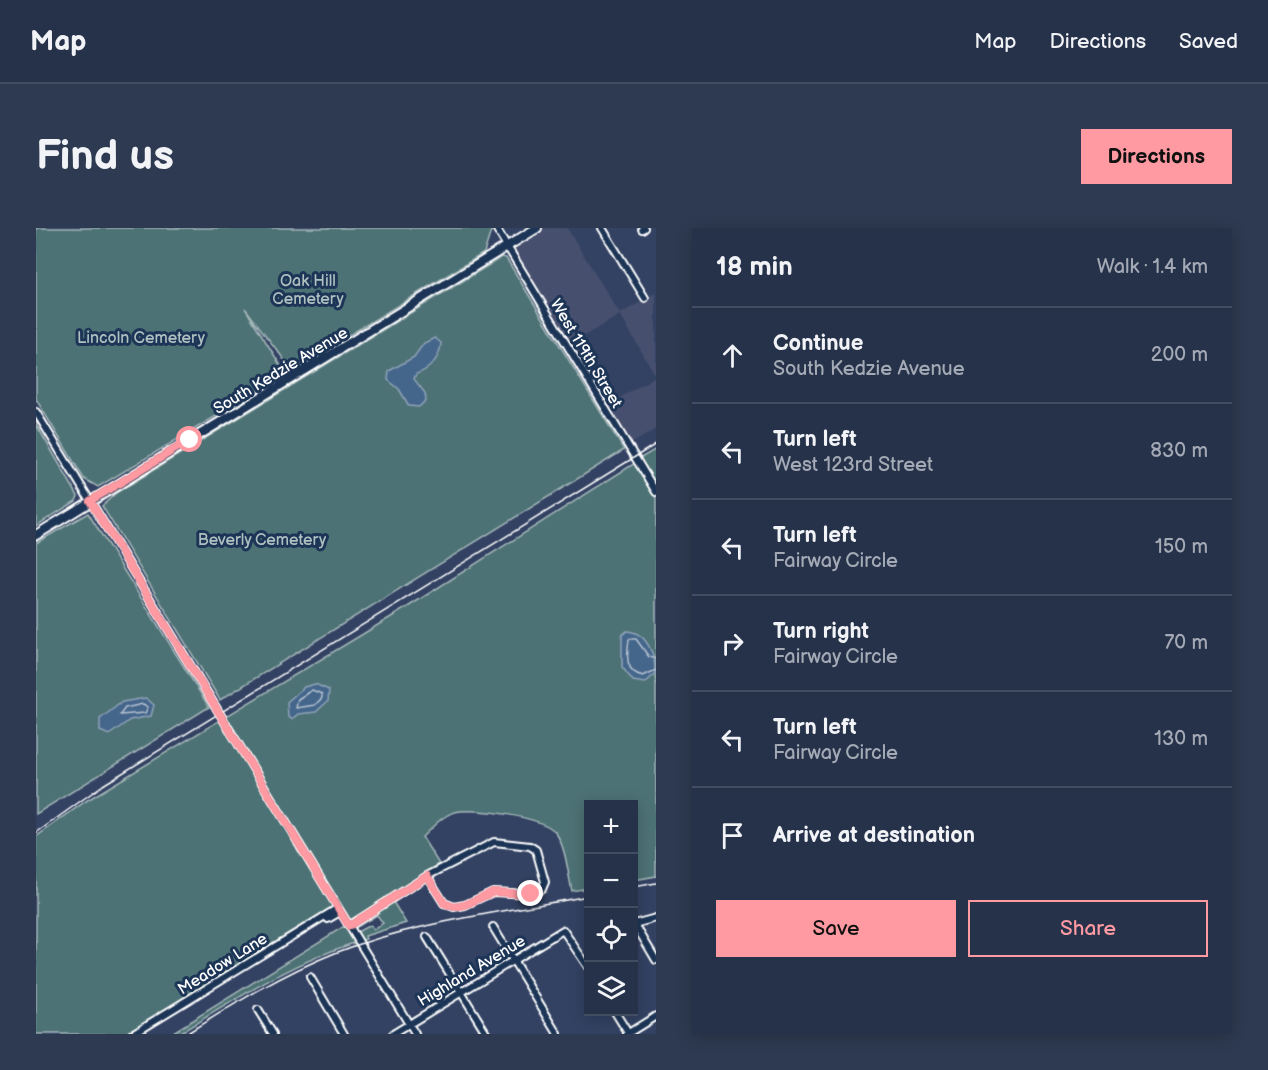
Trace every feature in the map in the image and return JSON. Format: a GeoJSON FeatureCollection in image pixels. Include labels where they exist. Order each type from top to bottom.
{"type":"FeatureCollection","features":[{"type":"Feature","properties":{"kind":"main road","name":"South Kedzie Avenue"},"geometry":{"type":"LineString","coordinates":[[36,535],[537,228]]}},
{"type":"Feature","properties":{"kind":"street","name":"West 119th Street"},"geometry":{"type":"LineString","coordinates":[[496,228],[656,492]]}},
{"type":"Feature","properties":{"kind":"street"},"geometry":{"type":"LineString","coordinates":[[602,228],[645,298]]}},
{"type":"Feature","properties":{"kind":"street"},"geometry":{"type":"LineString","coordinates":[[36,412],[415,1034]]}},
{"type":"Feature","properties":{"kind":"street"},"geometry":{"type":"LineString","coordinates":[[349,926],[427,876],[485,845],[500,842],[530,846],[536,850],[545,882],[542,889],[531,894],[493,892],[465,905],[454,907],[444,903],[427,876]]}},
{"type":"Feature","properties":{"kind":"street","name":"Meadow Lane"},"geometry":{"type":"LineString","coordinates":[[132,1034],[339,910]]}},
{"type":"Feature","properties":{"kind":"street"},"geometry":{"type":"LineString","coordinates":[[638,922],[656,918]]}},
{"type":"Feature","properties":{"kind":"street"},"geometry":{"type":"LineString","coordinates":[[493,927],[558,1034]]}},
{"type":"Feature","properties":{"kind":"street","name":"Highland Avenue"},"geometry":{"type":"LineString","coordinates":[[393,1034],[563,930],[585,962]]}},
{"type":"Feature","properties":{"kind":"street"},"geometry":{"type":"LineString","coordinates":[[638,930],[656,960]]}},
{"type":"Feature","properties":{"kind":"street"},"geometry":{"type":"LineString","coordinates":[[427,937],[487,1034]]}},
{"type":"Feature","properties":{"kind":"street"},"geometry":{"type":"LineString","coordinates":[[310,977],[344,1034]]}},
{"type":"Feature","properties":{"kind":"street"},"geometry":{"type":"LineString","coordinates":[[258,1010],[273,1034]]}},
{"type":"Feature","properties":{"kind":"street"},"geometry":{"type":"LineString","coordinates":[[618,1016],[628,1033],[656,1016]]}},
{"type":"Feature","properties":{"kind":"shaded area"},"geometry":{"type":"Polygon","coordinates":[[[541,228],[567,228],[620,314],[656,293],[656,376],[620,315],[570,344],[511,246],[541,228]]]}},
{"type":"Feature","properties":{"kind":"shaded area"},"geometry":{"type":"Polygon","coordinates":[[[656,376],[656,429],[631,444],[606,406],[656,376]]]}},
{"type":"Feature","properties":{"kind":"green space","name":"Lincoln Cemetery"},"geometry":{"type":"Polygon","coordinates":[[[36,228],[489,228],[491,231],[484,253],[292,370],[245,308],[286,374],[98,487],[84,479],[36,399],[36,228]]]}},
{"type":"Feature","properties":{"kind":"green space","name":"Beverly Cemetery"},"geometry":{"type":"Polygon","coordinates":[[[502,257],[506,258],[624,450],[220,700],[102,506],[116,493],[502,257]]]}},
{"type":"Feature","properties":{"kind":"green space"},"geometry":{"type":"Polygon","coordinates":[[[36,424],[78,496],[76,501],[36,526],[36,424]]]}},
{"type":"Feature","properties":{"kind":"green space"},"geometry":{"type":"Polygon","coordinates":[[[656,449],[656,486],[639,459],[656,449]]]}},
{"type":"Feature","properties":{"kind":"green space"},"geometry":{"type":"Polygon","coordinates":[[[635,463],[656,498],[656,876],[638,879],[638,800],[584,800],[584,889],[572,891],[562,846],[556,833],[549,827],[524,818],[492,812],[455,812],[441,819],[422,837],[439,864],[390,897],[406,923],[365,936],[366,939],[362,940],[357,932],[370,925],[373,930],[383,923],[377,915],[355,928],[358,924],[349,918],[340,904],[127,1034],[36,1034],[36,837],[86,801],[406,608],[635,463]]]}},
{"type":"Feature","properties":{"kind":"green space"},"geometry":{"type":"Polygon","coordinates":[[[88,513],[209,707],[36,814],[36,543],[88,513]]]}},
{"type":"Feature","properties":{"kind":"green space"},"geometry":{"type":"Polygon","coordinates":[[[346,925],[354,943],[308,961],[178,1034],[170,1034],[346,925]]]}},
{"type":"Feature","properties":{"kind":"water"},"geometry":{"type":"Polygon","coordinates":[[[435,338],[441,343],[436,358],[426,370],[416,374],[414,379],[425,393],[426,400],[419,407],[409,406],[399,389],[388,380],[389,371],[414,357],[424,343],[435,338]]]}},
{"type":"Feature","properties":{"kind":"water"},"geometry":{"type":"Polygon","coordinates":[[[627,631],[634,632],[645,640],[652,653],[655,674],[645,683],[633,681],[622,667],[622,635],[627,631]]]}},
{"type":"Feature","properties":{"kind":"water"},"geometry":{"type":"Polygon","coordinates":[[[315,684],[329,690],[328,701],[316,712],[298,714],[292,719],[288,717],[287,702],[304,687],[315,684]]]}},
{"type":"Feature","properties":{"kind":"water"},"geometry":{"type":"Polygon","coordinates":[[[146,698],[154,705],[151,716],[130,720],[109,735],[100,731],[100,719],[122,702],[146,698]]]}},
{"type":"Feature","properties":{"kind":"railway"},"geometry":{"type":"LineString","coordinates":[[36,833],[103,785],[656,444]]}},
{"type":"Feature","properties":{"kind":"railway"},"geometry":{"type":"LineString","coordinates":[[638,886],[656,883]]}},
{"type":"Feature","properties":{"kind":"railway"},"geometry":{"type":"LineString","coordinates":[[186,1034],[277,980],[315,961],[365,942],[460,919],[584,897]]}},
{"type":"Feature","properties":{"kind":"route"},"geometry":{"type":"LineString","coordinates":[[190,440],[90,501],[349,926],[427,876],[448,906],[465,905],[493,892],[531,894]]}},
{"type":"Feature","properties":{"kind":"park label","name":"Oak Hill Cemetery"},"geometry":{"type":"Point","coordinates":[308,289]}}]}
